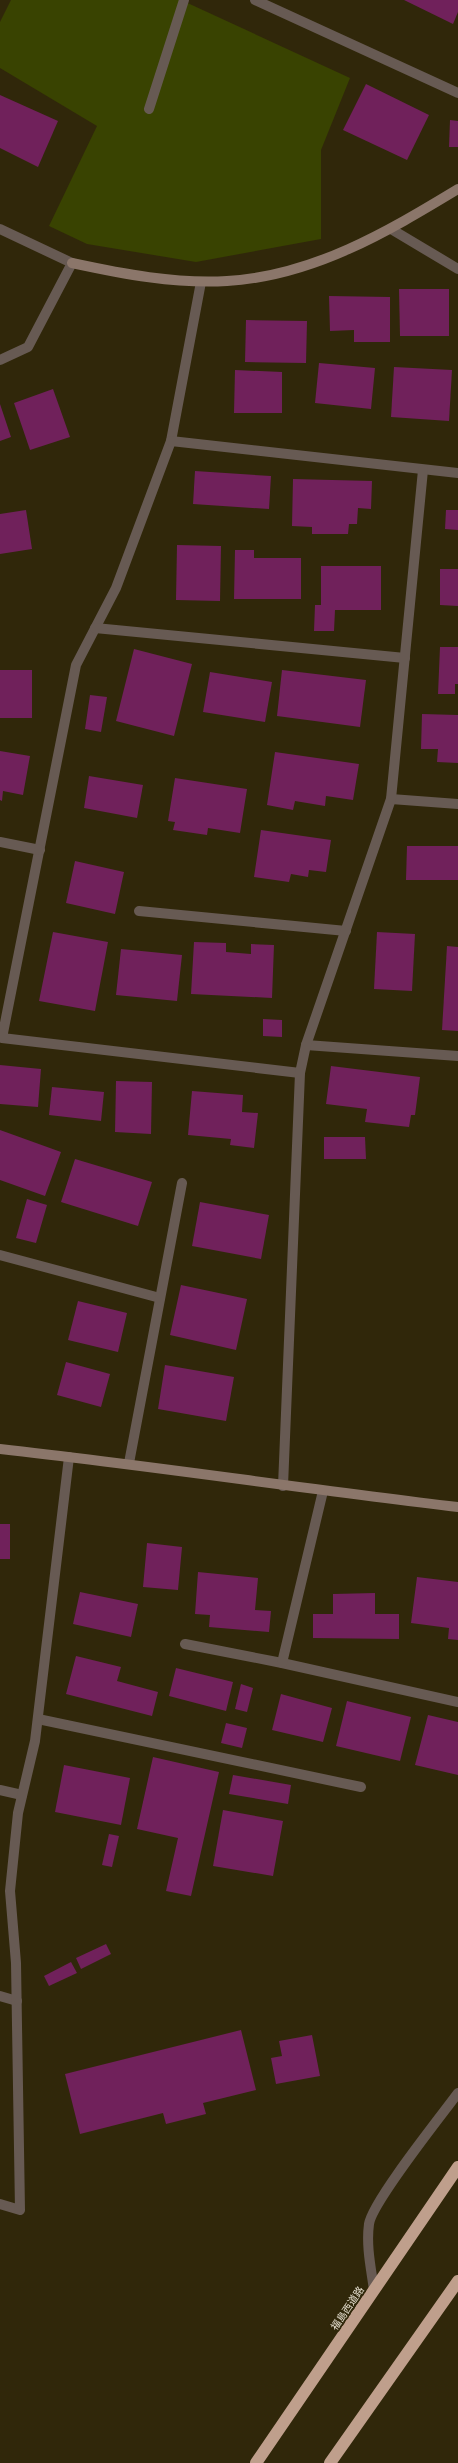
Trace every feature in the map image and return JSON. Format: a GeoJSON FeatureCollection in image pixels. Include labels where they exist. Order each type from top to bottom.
{"type":"FeatureCollection","features":[{"type":"Feature","properties":{"kind":"highway","name":"福島西道路"},"geometry":{"type":"LineString","coordinates":[[256,2463],[458,2167]]}},
{"type":"Feature","properties":{"kind":"highway"},"geometry":{"type":"LineString","coordinates":[[330,2463],[458,2281]]}},
{"type":"Feature","properties":{"kind":"street"},"geometry":{"type":"LineString","coordinates":[[149,109],[184,0]]}},
{"type":"Feature","properties":{"kind":"street"},"geometry":{"type":"LineString","coordinates":[[255,0],[458,93]]}},
{"type":"Feature","properties":{"kind":"street"},"geometry":{"type":"LineString","coordinates":[[0,229],[72,263],[132,276],[201,282],[252,279],[302,267],[347,251],[391,229],[458,189]]}},
{"type":"Feature","properties":{"kind":"street"},"geometry":{"type":"LineString","coordinates":[[391,229],[458,269]]}},
{"type":"Feature","properties":{"kind":"street"},"geometry":{"type":"LineString","coordinates":[[0,360],[28,347],[72,263]]}},
{"type":"Feature","properties":{"kind":"street"},"geometry":{"type":"LineString","coordinates":[[201,282],[171,441],[116,588],[76,665],[2,1038],[300,1073]]}},
{"type":"Feature","properties":{"kind":"street"},"geometry":{"type":"LineString","coordinates":[[171,441],[458,473]]}},
{"type":"Feature","properties":{"kind":"street"},"geometry":{"type":"LineString","coordinates":[[283,1486],[300,1073],[306,1045],[391,799],[423,470]]}},
{"type":"Feature","properties":{"kind":"street"},"geometry":{"type":"LineString","coordinates":[[95,628],[405,658]]}},
{"type":"Feature","properties":{"kind":"street"},"geometry":{"type":"LineString","coordinates":[[391,799],[458,804]]}},
{"type":"Feature","properties":{"kind":"street"},"geometry":{"type":"LineString","coordinates":[[0,842],[40,850]]}},
{"type":"Feature","properties":{"kind":"street"},"geometry":{"type":"LineString","coordinates":[[139,911],[346,931]]}},
{"type":"Feature","properties":{"kind":"street"},"geometry":{"type":"LineString","coordinates":[[306,1045],[458,1056]]}},
{"type":"Feature","properties":{"kind":"street"},"geometry":{"type":"LineString","coordinates":[[129,1463],[182,1183]]}},
{"type":"Feature","properties":{"kind":"street"},"geometry":{"type":"LineString","coordinates":[[0,1255],[160,1298]]}},
{"type":"Feature","properties":{"kind":"street"},"geometry":{"type":"LineString","coordinates":[[0,1449],[129,1463],[283,1486],[458,1507]]}},
{"type":"Feature","properties":{"kind":"street"},"geometry":{"type":"LineString","coordinates":[[0,2204],[20,2210],[16,1963],[10,1891],[18,1813],[35,1741],[38,1720],[69,1457]]}},
{"type":"Feature","properties":{"kind":"street"},"geometry":{"type":"LineString","coordinates":[[282,1663],[323,1491]]}},
{"type":"Feature","properties":{"kind":"street"},"geometry":{"type":"LineString","coordinates":[[184,1644],[282,1663],[458,1702]]}},
{"type":"Feature","properties":{"kind":"street"},"geometry":{"type":"LineString","coordinates":[[38,1720],[361,1786]]}},
{"type":"Feature","properties":{"kind":"street"},"geometry":{"type":"LineString","coordinates":[[0,1790],[22,1795]]}},
{"type":"Feature","properties":{"kind":"street"},"geometry":{"type":"LineString","coordinates":[[0,1996],[17,2002]]}},
{"type":"Feature","properties":{"kind":"street"},"geometry":{"type":"LineString","coordinates":[[374,2290],[368,2252],[370,2222],[382,2198],[458,2093]]}},
{"type":"Feature","properties":{"kind":"green space"},"geometry":{"type":"Polygon","coordinates":[[[11,0],[181,0],[350,78],[321,150],[321,239],[196,262],[87,244],[49,226],[97,126],[0,68],[0,22],[11,0]]]}},
{"type":"Feature","properties":{"kind":"building"},"geometry":{"type":"Polygon","coordinates":[[[404,0],[458,0],[458,12],[453,24],[404,0]]]}},
{"type":"Feature","properties":{"kind":"building"},"geometry":{"type":"Polygon","coordinates":[[[366,84],[429,115],[407,160],[343,130],[366,84]]]}},
{"type":"Feature","properties":{"kind":"building"},"geometry":{"type":"Polygon","coordinates":[[[0,95],[58,121],[38,167],[0,148],[0,95]]]}},
{"type":"Feature","properties":{"kind":"building"},"geometry":{"type":"Polygon","coordinates":[[[450,120],[458,121],[458,147],[449,147],[450,120]]]}},
{"type":"Feature","properties":{"kind":"building"},"geometry":{"type":"Polygon","coordinates":[[[399,289],[449,289],[449,336],[400,336],[399,289]]]}},
{"type":"Feature","properties":{"kind":"building"},"geometry":{"type":"Polygon","coordinates":[[[329,296],[390,297],[390,342],[354,342],[354,330],[330,331],[329,296]]]}},
{"type":"Feature","properties":{"kind":"building"},"geometry":{"type":"Polygon","coordinates":[[[246,320],[307,321],[306,363],[245,362],[246,320]]]}},
{"type":"Feature","properties":{"kind":"building"},"geometry":{"type":"Polygon","coordinates":[[[319,363],[375,368],[371,409],[315,403],[319,363]]]}},
{"type":"Feature","properties":{"kind":"building"},"geometry":{"type":"Polygon","coordinates":[[[394,367],[452,370],[449,421],[391,417],[394,367]]]}},
{"type":"Feature","properties":{"kind":"building"},"geometry":{"type":"Polygon","coordinates":[[[235,370],[282,372],[282,413],[234,413],[235,370]]]}},
{"type":"Feature","properties":{"kind":"building"},"geometry":{"type":"Polygon","coordinates":[[[53,389],[70,437],[30,450],[14,403],[53,389]]]}},
{"type":"Feature","properties":{"kind":"building"},"geometry":{"type":"Polygon","coordinates":[[[0,404],[11,437],[0,441],[0,404]]]}},
{"type":"Feature","properties":{"kind":"building"},"geometry":{"type":"Polygon","coordinates":[[[195,471],[271,476],[269,509],[193,504],[195,471]]]}},
{"type":"Feature","properties":{"kind":"building"},"geometry":{"type":"Polygon","coordinates":[[[293,479],[372,481],[371,509],[358,508],[357,524],[349,524],[348,534],[312,534],[312,527],[292,526],[293,479]]]}},
{"type":"Feature","properties":{"kind":"building"},"geometry":{"type":"Polygon","coordinates":[[[26,510],[32,549],[0,554],[0,514],[26,510]]]}},
{"type":"Feature","properties":{"kind":"building"},"geometry":{"type":"Polygon","coordinates":[[[446,510],[458,510],[458,530],[445,529],[446,510]]]}},
{"type":"Feature","properties":{"kind":"building"},"geometry":{"type":"Polygon","coordinates":[[[177,545],[221,546],[220,601],[176,600],[177,545]]]}},
{"type":"Feature","properties":{"kind":"building"},"geometry":{"type":"Polygon","coordinates":[[[235,550],[254,550],[254,558],[301,558],[301,599],[234,599],[235,550]]]}},
{"type":"Feature","properties":{"kind":"building"},"geometry":{"type":"Polygon","coordinates":[[[321,566],[381,566],[381,610],[335,610],[334,631],[314,631],[315,605],[321,605],[321,566]]]}},
{"type":"Feature","properties":{"kind":"building"},"geometry":{"type":"Polygon","coordinates":[[[440,569],[458,569],[458,606],[440,605],[440,569]]]}},
{"type":"Feature","properties":{"kind":"building"},"geometry":{"type":"Polygon","coordinates":[[[440,647],[458,647],[458,684],[455,684],[455,694],[438,694],[440,647]]]}},
{"type":"Feature","properties":{"kind":"building"},"geometry":{"type":"Polygon","coordinates":[[[134,649],[192,664],[174,736],[116,721],[134,649]]]}},
{"type":"Feature","properties":{"kind":"building"},"geometry":{"type":"Polygon","coordinates":[[[0,670],[32,670],[32,718],[0,718],[0,670]]]}},
{"type":"Feature","properties":{"kind":"building"},"geometry":{"type":"Polygon","coordinates":[[[282,670],[366,680],[360,727],[277,716],[282,670]]]}},
{"type":"Feature","properties":{"kind":"building"},"geometry":{"type":"Polygon","coordinates":[[[210,672],[272,682],[265,722],[203,712],[210,672]]]}},
{"type":"Feature","properties":{"kind":"building"},"geometry":{"type":"Polygon","coordinates":[[[90,695],[107,697],[101,732],[85,729],[90,695]]]}},
{"type":"Feature","properties":{"kind":"building"},"geometry":{"type":"Polygon","coordinates":[[[422,714],[458,715],[458,763],[437,762],[438,749],[421,749],[422,714]]]}},
{"type":"Feature","properties":{"kind":"building"},"geometry":{"type":"Polygon","coordinates":[[[0,751],[30,756],[23,795],[3,791],[2,801],[0,800],[0,751]]]}},
{"type":"Feature","properties":{"kind":"building"},"geometry":{"type":"Polygon","coordinates":[[[275,752],[359,764],[353,800],[326,796],[325,806],[295,801],[293,810],[267,805],[275,752]]]}},
{"type":"Feature","properties":{"kind":"building"},"geometry":{"type":"Polygon","coordinates":[[[89,776],[143,785],[137,818],[84,808],[89,776]]]}},
{"type":"Feature","properties":{"kind":"building"},"geometry":{"type":"Polygon","coordinates":[[[175,778],[247,789],[240,833],[208,828],[207,835],[173,830],[175,822],[168,821],[175,778]]]}},
{"type":"Feature","properties":{"kind":"building"},"geometry":{"type":"Polygon","coordinates":[[[261,830],[331,840],[326,872],[309,870],[308,877],[291,874],[289,882],[254,877],[261,830]]]}},
{"type":"Feature","properties":{"kind":"building"},"geometry":{"type":"Polygon","coordinates":[[[407,846],[458,846],[458,880],[406,880],[407,846]]]}},
{"type":"Feature","properties":{"kind":"building"},"geometry":{"type":"Polygon","coordinates":[[[75,861],[124,872],[115,914],[66,903],[75,861]]]}},
{"type":"Feature","properties":{"kind":"building"},"geometry":{"type":"Polygon","coordinates":[[[53,932],[108,942],[95,1011],[39,1001],[53,932]]]}},
{"type":"Feature","properties":{"kind":"building"},"geometry":{"type":"Polygon","coordinates":[[[377,932],[415,934],[412,991],[374,989],[377,932]]]}},
{"type":"Feature","properties":{"kind":"building"},"geometry":{"type":"Polygon","coordinates":[[[194,942],[226,943],[226,952],[251,954],[251,944],[274,945],[272,998],[191,994],[194,942]]]}},
{"type":"Feature","properties":{"kind":"building"},"geometry":{"type":"Polygon","coordinates":[[[447,946],[458,947],[458,1031],[442,1030],[447,946]]]}},
{"type":"Feature","properties":{"kind":"building"},"geometry":{"type":"Polygon","coordinates":[[[121,949],[182,955],[177,1001],[116,995],[121,949]]]}},
{"type":"Feature","properties":{"kind":"building"},"geometry":{"type":"Polygon","coordinates":[[[263,1019],[282,1020],[282,1037],[263,1036],[263,1019]]]}},
{"type":"Feature","properties":{"kind":"building"},"geometry":{"type":"Polygon","coordinates":[[[0,1065],[41,1069],[38,1107],[0,1104],[0,1065]]]}},
{"type":"Feature","properties":{"kind":"building"},"geometry":{"type":"Polygon","coordinates":[[[331,1066],[420,1077],[415,1115],[411,1115],[409,1127],[365,1122],[367,1109],[326,1104],[331,1066]]]}},
{"type":"Feature","properties":{"kind":"building"},"geometry":{"type":"Polygon","coordinates":[[[116,1081],[152,1082],[151,1134],[115,1132],[116,1081]]]}},
{"type":"Feature","properties":{"kind":"building"},"geometry":{"type":"Polygon","coordinates":[[[52,1087],[104,1092],[101,1121],[49,1115],[52,1087]]]}},
{"type":"Feature","properties":{"kind":"building"},"geometry":{"type":"Polygon","coordinates":[[[192,1091],[243,1095],[242,1112],[258,1113],[254,1148],[230,1145],[231,1139],[188,1135],[192,1091]]]}},
{"type":"Feature","properties":{"kind":"building"},"geometry":{"type":"Polygon","coordinates":[[[0,1130],[61,1152],[45,1196],[0,1180],[0,1130]]]}},
{"type":"Feature","properties":{"kind":"building"},"geometry":{"type":"Polygon","coordinates":[[[324,1137],[365,1137],[366,1159],[324,1159],[324,1137]]]}},
{"type":"Feature","properties":{"kind":"building"},"geometry":{"type":"Polygon","coordinates":[[[75,1159],[152,1182],[138,1226],[61,1202],[75,1159]]]}},
{"type":"Feature","properties":{"kind":"building"},"geometry":{"type":"Polygon","coordinates":[[[27,1199],[47,1205],[36,1243],[16,1238],[27,1199]]]}},
{"type":"Feature","properties":{"kind":"building"},"geometry":{"type":"Polygon","coordinates":[[[200,1202],[269,1215],[261,1259],[192,1246],[200,1202]]]}},
{"type":"Feature","properties":{"kind":"building"},"geometry":{"type":"Polygon","coordinates":[[[181,1285],[247,1299],[236,1350],[170,1335],[181,1285]]]}},
{"type":"Feature","properties":{"kind":"building"},"geometry":{"type":"Polygon","coordinates":[[[78,1301],[127,1313],[118,1352],[68,1340],[78,1301]]]}},
{"type":"Feature","properties":{"kind":"building"},"geometry":{"type":"Polygon","coordinates":[[[66,1362],[110,1374],[101,1407],[57,1395],[66,1362]]]}},
{"type":"Feature","properties":{"kind":"building"},"geometry":{"type":"Polygon","coordinates":[[[165,1365],[234,1377],[226,1421],[158,1409],[165,1365]]]}},
{"type":"Feature","properties":{"kind":"building"},"geometry":{"type":"Polygon","coordinates":[[[0,1524],[10,1524],[10,1559],[0,1559],[0,1524]]]}},
{"type":"Feature","properties":{"kind":"building"},"geometry":{"type":"Polygon","coordinates":[[[147,1543],[182,1547],[178,1590],[143,1587],[147,1543]]]}},
{"type":"Feature","properties":{"kind":"building"},"geometry":{"type":"Polygon","coordinates":[[[198,1572],[258,1578],[255,1610],[271,1611],[269,1632],[209,1627],[210,1615],[195,1614],[198,1572]]]}},
{"type":"Feature","properties":{"kind":"building"},"geometry":{"type":"Polygon","coordinates":[[[417,1577],[458,1582],[458,1640],[448,1639],[449,1628],[411,1623],[417,1577]]]}},
{"type":"Feature","properties":{"kind":"building"},"geometry":{"type":"Polygon","coordinates":[[[80,1592],[138,1604],[131,1637],[73,1624],[80,1592]]]}},
{"type":"Feature","properties":{"kind":"building"},"geometry":{"type":"Polygon","coordinates":[[[375,1593],[375,1614],[399,1614],[399,1639],[313,1638],[313,1614],[333,1614],[333,1594],[375,1593]]]}},
{"type":"Feature","properties":{"kind":"building"},"geometry":{"type":"Polygon","coordinates":[[[76,1656],[121,1667],[117,1681],[158,1692],[152,1716],[66,1694],[76,1656]]]}},
{"type":"Feature","properties":{"kind":"building"},"geometry":{"type":"Polygon","coordinates":[[[176,1668],[233,1682],[226,1711],[169,1696],[176,1668]]]}},
{"type":"Feature","properties":{"kind":"building"},"geometry":{"type":"Polygon","coordinates":[[[241,1684],[253,1688],[247,1712],[235,1709],[241,1684]]]}},
{"type":"Feature","properties":{"kind":"building"},"geometry":{"type":"Polygon","coordinates":[[[281,1694],[332,1708],[323,1742],[272,1730],[281,1694]]]}},
{"type":"Feature","properties":{"kind":"building"},"geometry":{"type":"Polygon","coordinates":[[[347,1701],[411,1717],[400,1761],[336,1746],[347,1701]]]}},
{"type":"Feature","properties":{"kind":"building"},"geometry":{"type":"Polygon","coordinates":[[[428,1715],[458,1722],[458,1775],[415,1765],[428,1715]]]}},
{"type":"Feature","properties":{"kind":"building"},"geometry":{"type":"Polygon","coordinates":[[[226,1723],[247,1728],[242,1748],[221,1743],[226,1723]]]}},
{"type":"Feature","properties":{"kind":"building"},"geometry":{"type":"Polygon","coordinates":[[[153,1757],[219,1772],[191,1896],[166,1891],[178,1838],[137,1829],[153,1757]]]}},
{"type":"Feature","properties":{"kind":"building"},"geometry":{"type":"Polygon","coordinates":[[[64,1765],[130,1778],[121,1825],[55,1812],[64,1765]]]}},
{"type":"Feature","properties":{"kind":"building"},"geometry":{"type":"Polygon","coordinates":[[[233,1775],[291,1785],[288,1804],[229,1794],[233,1775]]]}},
{"type":"Feature","properties":{"kind":"building"},"geometry":{"type":"Polygon","coordinates":[[[223,1810],[283,1821],[273,1876],[213,1866],[223,1810]]]}},
{"type":"Feature","properties":{"kind":"building"},"geometry":{"type":"Polygon","coordinates":[[[109,1834],[119,1836],[112,1867],[102,1865],[109,1834]]]}},
{"type":"Feature","properties":{"kind":"building"},"geometry":{"type":"Polygon","coordinates":[[[106,1944],[111,1954],[81,1969],[76,1958],[106,1944]]]}},
{"type":"Feature","properties":{"kind":"building"},"geometry":{"type":"Polygon","coordinates":[[[71,1962],[77,1973],[49,1986],[44,1976],[71,1962]]]}},
{"type":"Feature","properties":{"kind":"building"},"geometry":{"type":"Polygon","coordinates":[[[241,2030],[256,2090],[203,2103],[206,2114],[166,2124],[163,2113],[80,2134],[65,2074],[241,2030]]]}},
{"type":"Feature","properties":{"kind":"building"},"geometry":{"type":"Polygon","coordinates":[[[312,2035],[320,2076],[276,2084],[271,2058],[282,2056],[279,2041],[312,2035]]]}}]}
